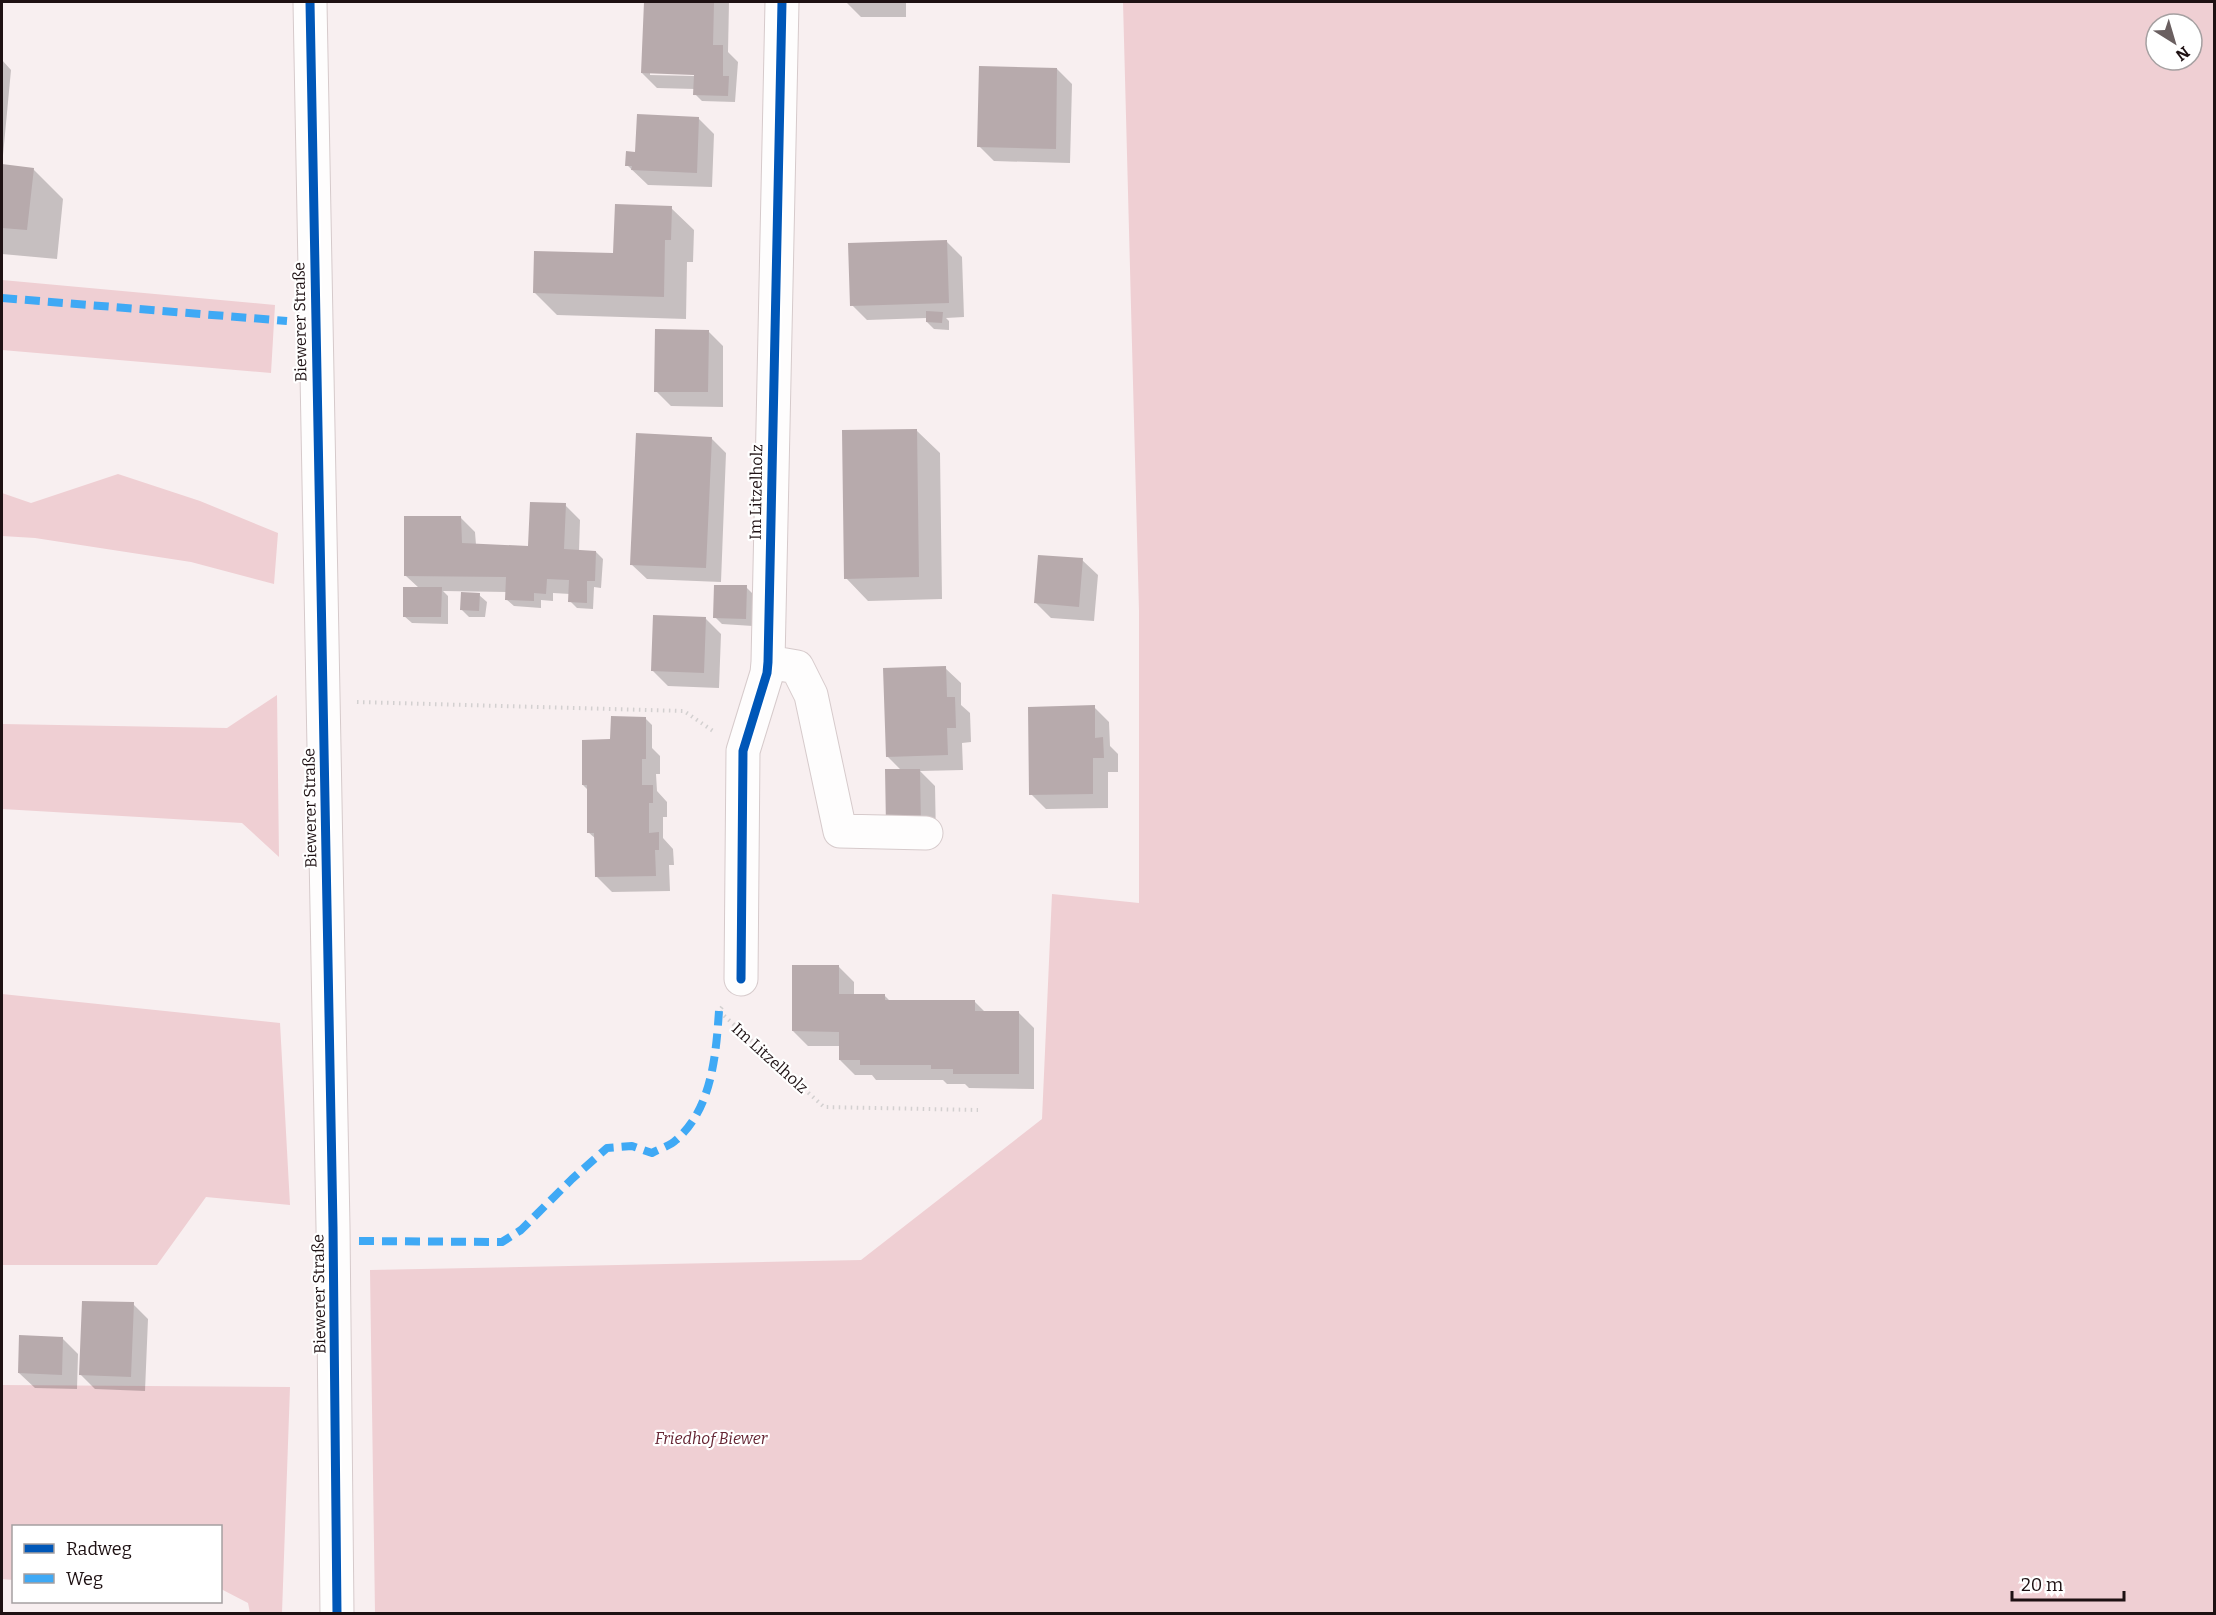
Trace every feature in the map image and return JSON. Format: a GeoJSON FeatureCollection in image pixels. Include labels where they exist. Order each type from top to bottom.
{"type":"FeatureCollection","features":[{"type":"Feature","properties":{"kind":"street","name":"Biewerer Straße"},"geometry":{"type":"LineString","coordinates":[[310,2],[314,323],[333,1215],[337,1614]]}},
{"type":"Feature","properties":{"kind":"street","name":"Im Litzelholz"},"geometry":{"type":"LineString","coordinates":[[741,979],[743,751],[767,673],[768,662],[782,2]]}},
{"type":"Feature","properties":{"kind":"street"},"geometry":{"type":"LineString","coordinates":[[768,662],[797,667],[811,695],[840,831],[926,833]]}},
{"type":"Feature","properties":{"kind":"path"},"geometry":{"type":"LineString","coordinates":[[353,702],[684,711],[743,751]]}},
{"type":"Feature","properties":{"kind":"green space","name":"Friedhof Biewer"},"geometry":{"type":"Polygon","coordinates":[[[1123,2],[2214,2],[2214,1613],[375,1613],[370,1270],[861,1260],[1042,1119],[1052,894],[1139,903],[1139,611],[1123,2]]]}},
{"type":"Feature","properties":{"kind":"green space"},"geometry":{"type":"Polygon","coordinates":[[[2,280],[275,305],[271,373],[2,350],[2,280]]]}},
{"type":"Feature","properties":{"kind":"green space"},"geometry":{"type":"Polygon","coordinates":[[[118,474],[200,501],[278,533],[274,584],[191,562],[35,538],[2,536],[2,493],[31,503],[118,474]]]}},
{"type":"Feature","properties":{"kind":"green space"},"geometry":{"type":"Polygon","coordinates":[[[277,695],[279,857],[242,823],[2,809],[2,724],[227,728],[277,695]]]}},
{"type":"Feature","properties":{"kind":"green space"},"geometry":{"type":"Polygon","coordinates":[[[2,994],[280,1023],[290,1205],[206,1197],[157,1265],[2,1265],[2,994]]]}},
{"type":"Feature","properties":{"kind":"green space"},"geometry":{"type":"Polygon","coordinates":[[[2,1385],[290,1387],[282,1613],[250,1613],[248,1603],[222,1590],[222,1525],[12,1525],[12,1580],[2,1579],[2,1385]]]}},
{"type":"Feature","properties":{"kind":"building"},"geometry":{"type":"Polygon","coordinates":[[[644,2],[714,2],[713,45],[723,45],[723,76],[729,76],[728,96],[693,95],[694,75],[641,73],[644,2]]]}},
{"type":"Feature","properties":{"kind":"building"},"geometry":{"type":"Polygon","coordinates":[[[979,66],[1057,68],[1056,149],[977,147],[979,66]]]}},
{"type":"Feature","properties":{"kind":"building"},"geometry":{"type":"Polygon","coordinates":[[[637,114],[699,117],[697,173],[631,170],[632,166],[625,166],[626,151],[635,152],[637,114]]]}},
{"type":"Feature","properties":{"kind":"building"},"geometry":{"type":"Polygon","coordinates":[[[2,164],[34,168],[27,230],[2,228],[2,164]]]}},
{"type":"Feature","properties":{"kind":"building"},"geometry":{"type":"Polygon","coordinates":[[[615,204],[672,206],[671,240],[665,240],[664,297],[533,293],[534,251],[613,253],[615,204]]]}},
{"type":"Feature","properties":{"kind":"building"},"geometry":{"type":"Polygon","coordinates":[[[947,240],[949,303],[850,306],[848,243],[947,240]]]}},
{"type":"Feature","properties":{"kind":"building"},"geometry":{"type":"Polygon","coordinates":[[[926,311],[943,312],[942,323],[926,322],[926,311]]]}},
{"type":"Feature","properties":{"kind":"building"},"geometry":{"type":"Polygon","coordinates":[[[655,329],[709,330],[708,392],[654,392],[655,329]]]}},
{"type":"Feature","properties":{"kind":"building"},"geometry":{"type":"Polygon","coordinates":[[[917,429],[919,577],[844,579],[842,430],[917,429]]]}},
{"type":"Feature","properties":{"kind":"building"},"geometry":{"type":"Polygon","coordinates":[[[636,433],[712,437],[706,568],[630,565],[636,433]]]}},
{"type":"Feature","properties":{"kind":"building"},"geometry":{"type":"Polygon","coordinates":[[[530,502],[566,503],[564,549],[596,551],[595,581],[587,581],[587,603],[568,602],[569,580],[547,579],[546,594],[534,593],[534,601],[505,600],[506,577],[404,576],[404,516],[461,516],[462,543],[528,546],[530,502]]]}},
{"type":"Feature","properties":{"kind":"building"},"geometry":{"type":"Polygon","coordinates":[[[1038,555],[1083,558],[1079,607],[1034,603],[1038,555]]]}},
{"type":"Feature","properties":{"kind":"building"},"geometry":{"type":"Polygon","coordinates":[[[714,585],[747,585],[746,619],[713,618],[714,585]]]}},
{"type":"Feature","properties":{"kind":"building"},"geometry":{"type":"Polygon","coordinates":[[[403,587],[442,587],[441,617],[403,617],[403,587]]]}},
{"type":"Feature","properties":{"kind":"building"},"geometry":{"type":"Polygon","coordinates":[[[461,592],[480,593],[479,611],[460,610],[461,592]]]}},
{"type":"Feature","properties":{"kind":"building"},"geometry":{"type":"Polygon","coordinates":[[[653,615],[706,617],[704,673],[651,671],[653,615]]]}},
{"type":"Feature","properties":{"kind":"building"},"geometry":{"type":"Polygon","coordinates":[[[946,666],[947,697],[955,697],[956,728],[947,728],[948,755],[886,757],[883,668],[946,666]]]}},
{"type":"Feature","properties":{"kind":"building"},"geometry":{"type":"Polygon","coordinates":[[[1095,705],[1095,738],[1103,737],[1104,758],[1093,758],[1093,794],[1029,795],[1028,707],[1095,705]]]}},
{"type":"Feature","properties":{"kind":"building"},"geometry":{"type":"Polygon","coordinates":[[[611,716],[646,717],[646,759],[642,759],[642,785],[653,785],[653,803],[649,803],[649,833],[659,832],[659,850],[655,850],[656,876],[595,877],[594,833],[587,833],[587,785],[582,785],[582,740],[610,739],[611,716]]]}},
{"type":"Feature","properties":{"kind":"building"},"geometry":{"type":"Polygon","coordinates":[[[885,769],[920,769],[921,826],[886,826],[885,769]]]}},
{"type":"Feature","properties":{"kind":"building"},"geometry":{"type":"Polygon","coordinates":[[[792,965],[839,965],[839,994],[885,994],[885,1000],[975,1000],[975,1011],[1019,1011],[1019,1074],[953,1074],[953,1069],[931,1069],[931,1065],[860,1065],[860,1060],[839,1060],[839,1032],[792,1031],[792,965]]]}},
{"type":"Feature","properties":{"kind":"building"},"geometry":{"type":"Polygon","coordinates":[[[82,1301],[134,1302],[131,1377],[79,1375],[82,1301]]]}},
{"type":"Feature","properties":{"kind":"building"},"geometry":{"type":"Polygon","coordinates":[[[19,1335],[63,1337],[62,1375],[18,1373],[19,1335]]]}},
{"type":"Feature","properties":{"kind":"marked path"},"geometry":{"type":"LineString","coordinates":[[2,298],[287,321]]}},
{"type":"Feature","properties":{"kind":"marked path"},"geometry":{"type":"LineString","coordinates":[[359,1241],[502,1242],[521,1230],[607,1148],[632,1146],[652,1153],[671,1144],[688,1127],[705,1097],[714,1063],[719,1011]]}},
{"type":"Feature","properties":{"kind":"cycle path"},"geometry":{"type":"LineString","coordinates":[[310,2],[333,1227],[337,1614]]}},
{"type":"Feature","properties":{"kind":"cycle path"},"geometry":{"type":"LineString","coordinates":[[741,979],[743,751],[767,673],[768,662],[782,2]]}}]}
